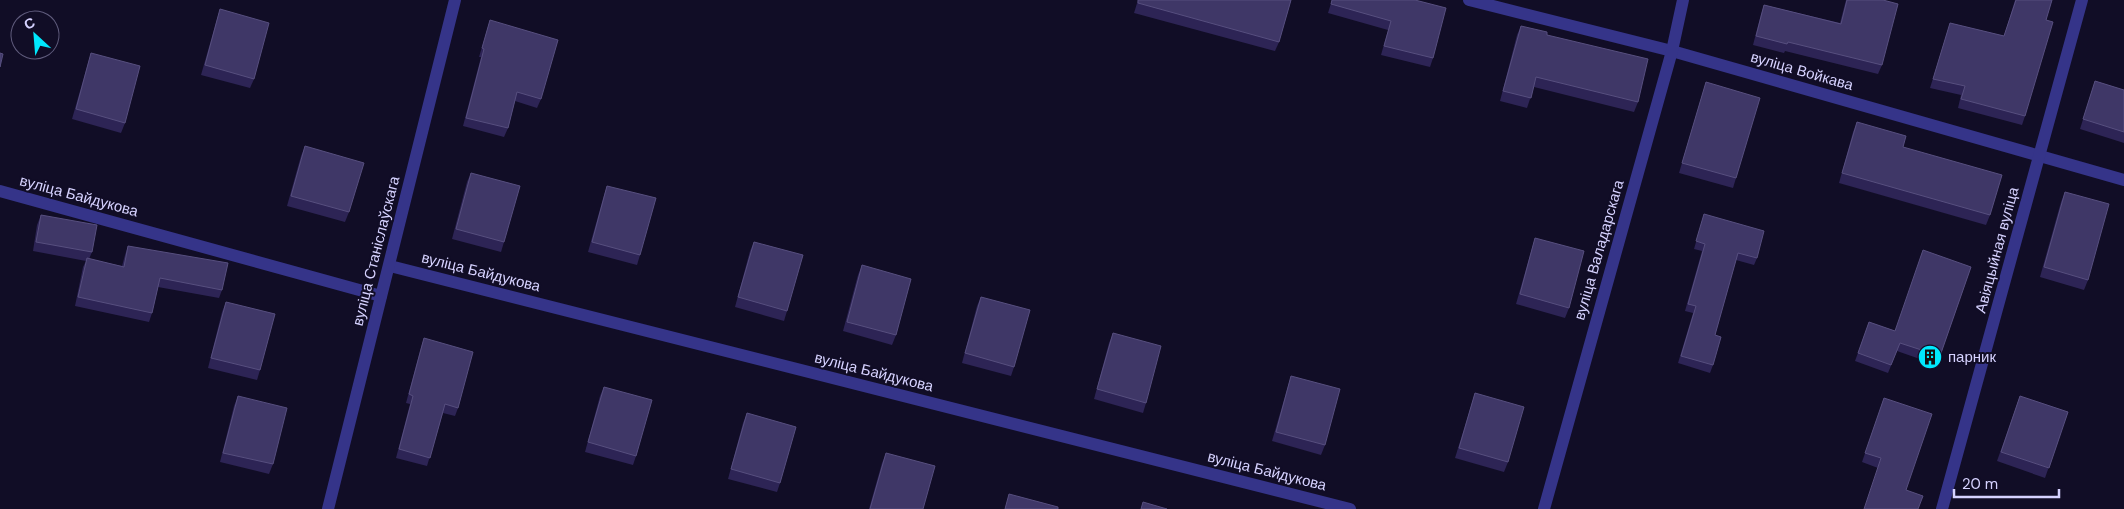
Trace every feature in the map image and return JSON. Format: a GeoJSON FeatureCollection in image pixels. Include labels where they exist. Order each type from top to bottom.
{"type":"FeatureCollection","features":[{"type":"Feature","properties":{"kind":"street","name":"вуліца Станіслаўскага"},"geometry":{"type":"LineString","coordinates":[[328,509],[455,0]]}},
{"type":"Feature","properties":{"kind":"street","name":"вуліца Войкава"},"geometry":{"type":"LineString","coordinates":[[1469,0],[1672,51],[2124,180]]}},
{"type":"Feature","properties":{"kind":"street","name":"вуліца Валадарскага"},"geometry":{"type":"LineString","coordinates":[[1544,509],[1672,51],[1683,0]]}},
{"type":"Feature","properties":{"kind":"street","name":"Авіяцыйная вуліца"},"geometry":{"type":"LineString","coordinates":[[1942,509],[2082,0]]}},
{"type":"Feature","properties":{"kind":"street","name":"вуліца Байдукова"},"geometry":{"type":"LineString","coordinates":[[0,191],[381,296]]}},
{"type":"Feature","properties":{"kind":"street","name":"вуліца Байдукова"},"geometry":{"type":"LineString","coordinates":[[390,266],[1350,509]]}},
{"type":"Feature","properties":{"kind":"building"},"geometry":{"type":"Polygon","coordinates":[[[1138,0],[1291,0],[1279,42],[1138,3],[1138,0]]]}},
{"type":"Feature","properties":{"kind":"building"},"geometry":{"type":"Polygon","coordinates":[[[1332,0],[1415,0],[1446,8],[1433,58],[1384,46],[1391,21],[1331,4],[1332,0]]]}},
{"type":"Feature","properties":{"kind":"building"},"geometry":{"type":"Polygon","coordinates":[[[1847,0],[1883,0],[1898,4],[1882,65],[1756,36],[1764,5],[1841,24],[1847,0]]]}},
{"type":"Feature","properties":{"kind":"building"},"geometry":{"type":"Polygon","coordinates":[[[2016,0],[2052,0],[2046,20],[2053,22],[2025,116],[1961,99],[1965,86],[1933,79],[1950,23],[2004,36],[2016,0]]]}},
{"type":"Feature","properties":{"kind":"building"},"geometry":{"type":"Polygon","coordinates":[[[220,9],[269,23],[254,79],[205,65],[220,9]]]}},
{"type":"Feature","properties":{"kind":"building"},"geometry":{"type":"Polygon","coordinates":[[[490,20],[558,40],[541,99],[517,92],[508,128],[466,118],[490,20]]]}},
{"type":"Feature","properties":{"kind":"building"},"geometry":{"type":"Polygon","coordinates":[[[1521,26],[1547,32],[1547,35],[1648,59],[1638,102],[1536,77],[1531,98],[1503,91],[1521,26]]]}},
{"type":"Feature","properties":{"kind":"building"},"geometry":{"type":"Polygon","coordinates":[[[0,53],[3,54],[0,67],[0,53]]]}},
{"type":"Feature","properties":{"kind":"building"},"geometry":{"type":"Polygon","coordinates":[[[91,53],[140,66],[125,123],[76,109],[91,53]]]}},
{"type":"Feature","properties":{"kind":"building"},"geometry":{"type":"Polygon","coordinates":[[[2095,81],[2124,90],[2124,132],[2083,119],[2095,81]]]}},
{"type":"Feature","properties":{"kind":"building"},"geometry":{"type":"Polygon","coordinates":[[[1706,82],[1760,98],[1736,178],[1682,163],[1706,82]]]}},
{"type":"Feature","properties":{"kind":"building"},"geometry":{"type":"Polygon","coordinates":[[[1857,122],[1906,136],[1903,147],[2002,175],[1990,215],[1842,173],[1857,122]]]}},
{"type":"Feature","properties":{"kind":"building"},"geometry":{"type":"Polygon","coordinates":[[[305,146],[364,163],[349,212],[291,196],[305,146]]]}},
{"type":"Feature","properties":{"kind":"building"},"geometry":{"type":"Polygon","coordinates":[[[471,173],[520,186],[504,242],[456,229],[471,173]]]}},
{"type":"Feature","properties":{"kind":"building"},"geometry":{"type":"Polygon","coordinates":[[[607,186],[656,198],[640,255],[592,242],[607,186]]]}},
{"type":"Feature","properties":{"kind":"building"},"geometry":{"type":"Polygon","coordinates":[[[2065,192],[2109,204],[2088,280],[2044,267],[2065,192]]]}},
{"type":"Feature","properties":{"kind":"building"},"geometry":{"type":"Polygon","coordinates":[[[1704,214],[1764,231],[1757,258],[1738,253],[1715,335],[1721,337],[1713,365],[1681,356],[1696,306],[1688,304],[1705,244],[1696,241],[1704,214]]]}},
{"type":"Feature","properties":{"kind":"building"},"geometry":{"type":"Polygon","coordinates":[[[41,215],[97,225],[92,252],[36,242],[41,215]]]}},
{"type":"Feature","properties":{"kind":"building"},"geometry":{"type":"Polygon","coordinates":[[[1535,238],[1584,251],[1569,308],[1520,294],[1535,238]]]}},
{"type":"Feature","properties":{"kind":"building"},"geometry":{"type":"Polygon","coordinates":[[[754,242],[803,255],[787,311],[738,297],[754,242]]]}},
{"type":"Feature","properties":{"kind":"building"},"geometry":{"type":"Polygon","coordinates":[[[128,246],[228,263],[222,290],[160,278],[152,313],[78,297],[87,258],[124,267],[128,246]]]}},
{"type":"Feature","properties":{"kind":"building"},"geometry":{"type":"Polygon","coordinates":[[[1923,250],[1971,267],[1940,356],[1900,343],[1891,365],[1858,353],[1869,322],[1895,331],[1923,250]]]}},
{"type":"Feature","properties":{"kind":"building"},"geometry":{"type":"Polygon","coordinates":[[[862,265],[911,279],[896,335],[847,322],[862,265]]]}},
{"type":"Feature","properties":{"kind":"building"},"geometry":{"type":"Polygon","coordinates":[[[981,297],[1030,310],[1014,367],[965,353],[981,297]]]}},
{"type":"Feature","properties":{"kind":"building"},"geometry":{"type":"Polygon","coordinates":[[[226,302],[275,314],[260,370],[211,358],[226,302]]]}},
{"type":"Feature","properties":{"kind":"building"},"geometry":{"type":"Polygon","coordinates":[[[1113,333],[1161,346],[1146,403],[1097,389],[1113,333]]]}},
{"type":"Feature","properties":{"kind":"building"},"geometry":{"type":"Polygon","coordinates":[[[424,338],[473,352],[458,408],[445,404],[430,458],[399,449],[413,396],[409,394],[424,338]]]}},
{"type":"Feature","properties":{"kind":"building"},"geometry":{"type":"Polygon","coordinates":[[[1291,376],[1340,389],[1325,445],[1276,432],[1291,376]]]}},
{"type":"Feature","properties":{"kind":"building"},"geometry":{"type":"Polygon","coordinates":[[[604,387],[652,400],[636,456],[588,442],[604,387]]]}},
{"type":"Feature","properties":{"kind":"building"},"geometry":{"type":"Polygon","coordinates":[[[1475,393],[1524,407],[1508,462],[1459,448],[1475,393]]]}},
{"type":"Feature","properties":{"kind":"building"},"geometry":{"type":"Polygon","coordinates":[[[238,396],[287,408],[273,464],[223,453],[238,396]]]}},
{"type":"Feature","properties":{"kind":"building"},"geometry":{"type":"Polygon","coordinates":[[[2020,396],[2068,412],[2049,468],[2001,452],[2020,396]]]}},
{"type":"Feature","properties":{"kind":"building"},"geometry":{"type":"Polygon","coordinates":[[[1884,398],[1932,414],[1906,490],[1923,496],[1918,509],[1864,509],[1881,458],[1865,453],[1884,398]]]}},
{"type":"Feature","properties":{"kind":"building"},"geometry":{"type":"Polygon","coordinates":[[[747,413],[796,427],[780,483],[731,469],[747,413]]]}},
{"type":"Feature","properties":{"kind":"building"},"geometry":{"type":"Polygon","coordinates":[[[886,453],[935,466],[923,509],[870,509],[886,453]]]}},
{"type":"Feature","properties":{"kind":"building"},"geometry":{"type":"Polygon","coordinates":[[[1009,494],[1058,507],[1058,509],[1005,509],[1009,494]]]}},
{"type":"Feature","properties":{"kind":"building"},"geometry":{"type":"Polygon","coordinates":[[[1143,502],[1167,509],[1141,509],[1143,502]]]}},
{"type":"Feature","properties":{"kind":"place","name":"парник"},"geometry":{"type":"Point","coordinates":[1930,357]}}]}
